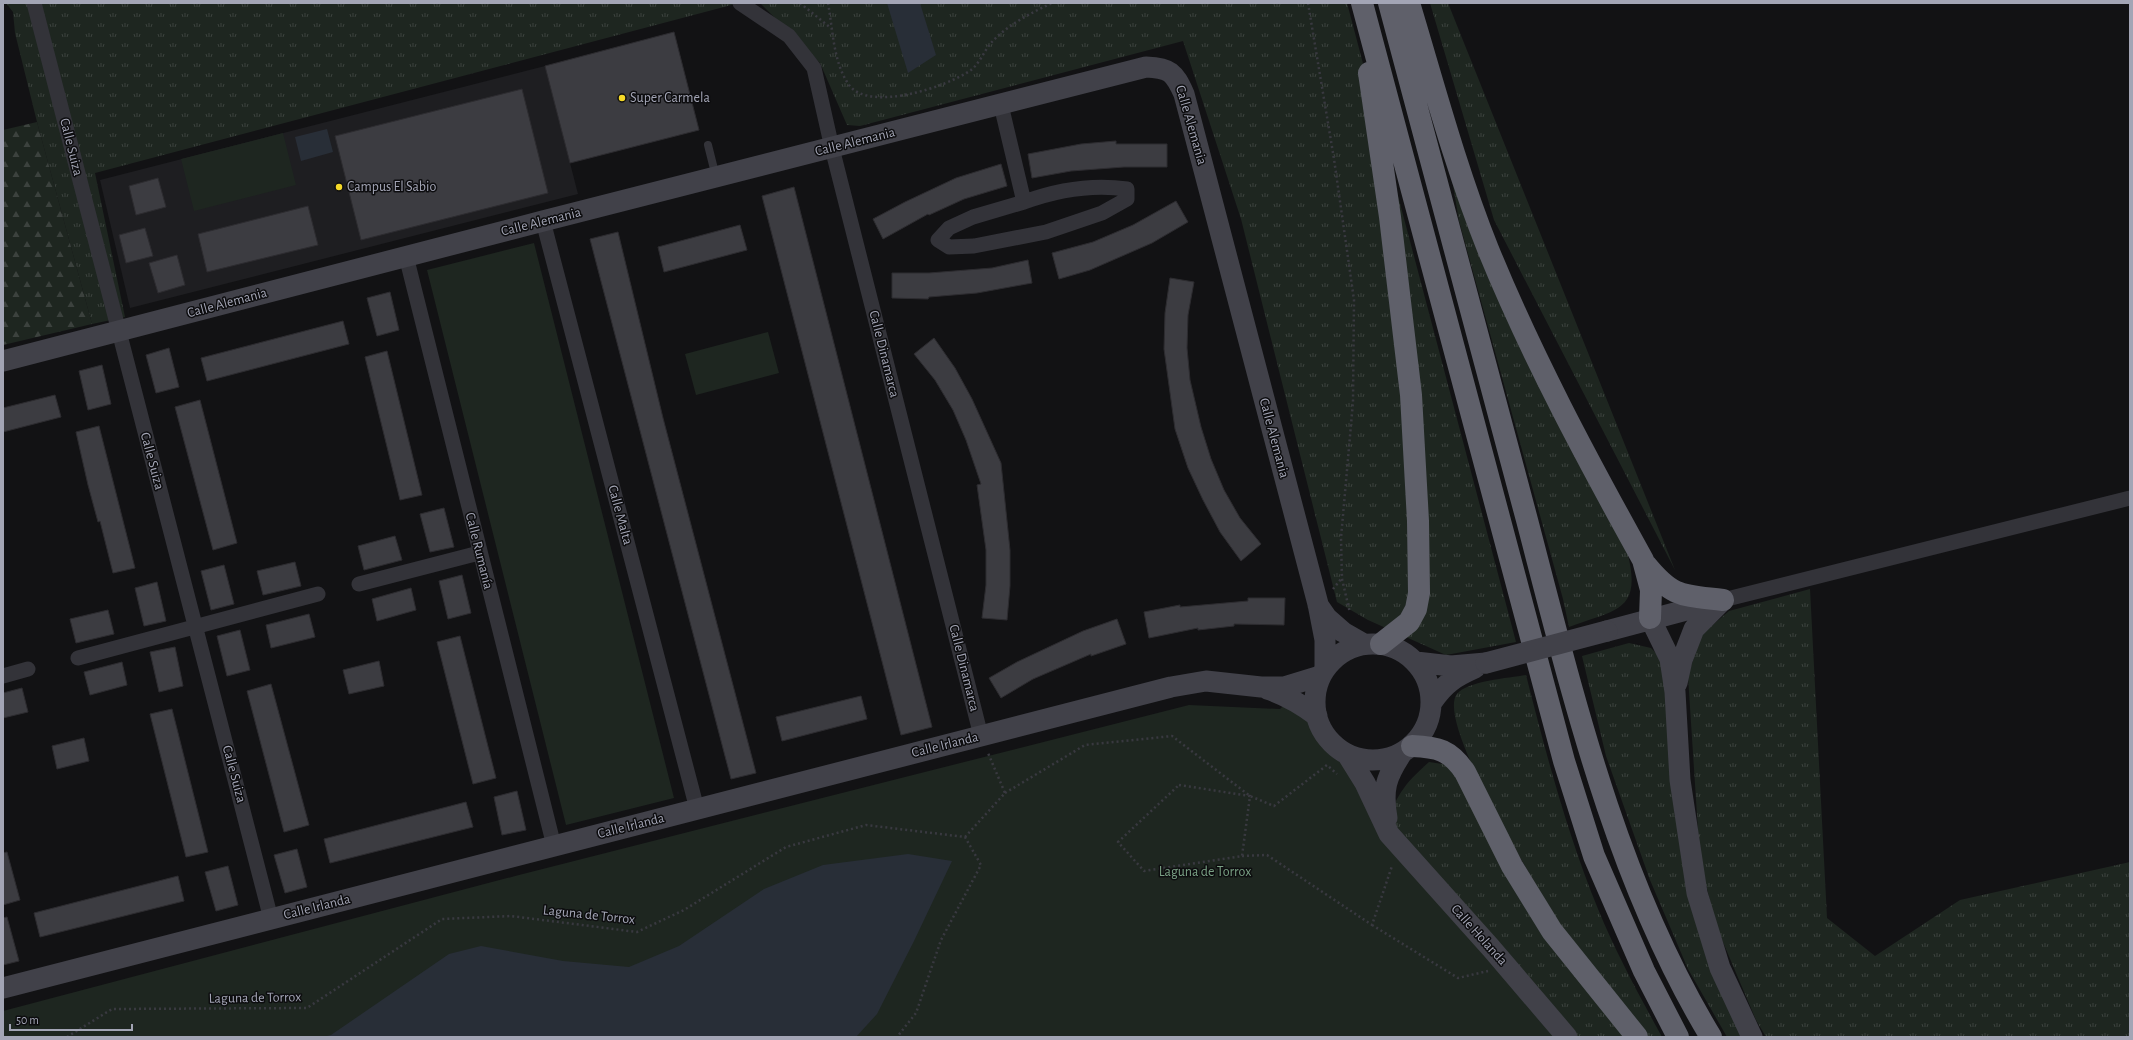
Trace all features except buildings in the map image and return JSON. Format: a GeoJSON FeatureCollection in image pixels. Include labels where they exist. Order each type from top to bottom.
{"type":"FeatureCollection","features":[{"type":"Feature","properties":{"kind":"highway"},"geometry":{"type":"LineString","coordinates":[[1362,3],[1564,761],[1594,856],[1644,971],[1678,1037]]}},
{"type":"Feature","properties":{"kind":"highway"},"geometry":{"type":"LineString","coordinates":[[1389,3],[1590,751],[1620,842],[1666,955],[1711,1037]]}},
{"type":"Feature","properties":{"kind":"highway"},"geometry":{"type":"LineString","coordinates":[[1409,3],[1459,170],[1489,250],[1543,372],[1643,560],[1661,582],[1681,595],[1723,600]]}},
{"type":"Feature","properties":{"kind":"highway"},"geometry":{"type":"LineString","coordinates":[[1367,642],[1409,622],[1416,610],[1419,593],[1418,521],[1410,387],[1390,217],[1369,80],[1371,37]]}},
{"type":"Feature","properties":{"kind":"highway"},"geometry":{"type":"LineString","coordinates":[[1643,560],[1651,590],[1650,618]]}},
{"type":"Feature","properties":{"kind":"highway"},"geometry":{"type":"LineString","coordinates":[[1407,749],[1425,746],[1442,750],[1456,758],[1465,772],[1512,866],[1552,931],[1637,1037]]}},
{"type":"Feature","properties":{"kind":"street","name":"Calle Suiza"},"geometry":{"type":"LineString","coordinates":[[34,3],[271,918]]}},
{"type":"Feature","properties":{"kind":"street","name":"Calle Dinamarca"},"geometry":{"type":"LineString","coordinates":[[740,3],[789,36],[814,68],[832,148],[981,736]]}},
{"type":"Feature","properties":{"kind":"street","name":"Calle Alemania"},"geometry":{"type":"LineString","coordinates":[[3,362],[543,221],[1146,68],[1161,68],[1176,76],[1184,94],[1318,604],[1325,640],[1322,672]]}},
{"type":"Feature","properties":{"kind":"street"},"geometry":{"type":"LineString","coordinates":[[1001,105],[1024,202]]}},
{"type":"Feature","properties":{"kind":"street"},"geometry":{"type":"LineString","coordinates":[[1105,186],[1127,189],[1127,199],[1102,213],[1046,232],[974,246],[949,246],[938,240],[949,228],[973,217],[1024,202],[1053,192],[1105,186]]}},
{"type":"Feature","properties":{"kind":"street","name":"Calle Malta"},"geometry":{"type":"LineString","coordinates":[[543,221],[697,809]]}},
{"type":"Feature","properties":{"kind":"street","name":"Calle Rumanía"},"geometry":{"type":"LineString","coordinates":[[406,256],[479,553],[554,846]]}},
{"type":"Feature","properties":{"kind":"street"},"geometry":{"type":"LineString","coordinates":[[1432,702],[1441,688],[1455,677],[1486,663],[1650,618],[2130,498]]}},
{"type":"Feature","properties":{"kind":"street"},"geometry":{"type":"LineString","coordinates":[[359,584],[479,553]]}},
{"type":"Feature","properties":{"kind":"street"},"geometry":{"type":"LineString","coordinates":[[78,658],[318,594]]}},
{"type":"Feature","properties":{"kind":"street"},"geometry":{"type":"LineString","coordinates":[[1676,692],[1682,660],[1694,629],[1723,600]]}},
{"type":"Feature","properties":{"kind":"street","name":"Calle Alemania"},"geometry":{"type":"LineString","coordinates":[[1318,604],[1328,618],[1343,632],[1367,642]]}},
{"type":"Feature","properties":{"kind":"street"},"geometry":{"type":"LineString","coordinates":[[1650,618],[1670,659],[1676,692],[1680,780],[1698,893],[1720,968],[1752,1037]]}},
{"type":"Feature","properties":{"kind":"street"},"geometry":{"type":"LineString","coordinates":[[1392,846],[1384,794],[1386,781],[1407,749],[1423,733],[1428,723],[1432,702],[1430,687],[1425,674],[1416,662],[1400,650],[1367,642],[1348,650],[1322,672],[1315,702],[1317,716],[1322,730],[1331,742],[1347,754],[1372,761],[1388,759],[1407,749]]}},
{"type":"Feature","properties":{"kind":"street"},"geometry":{"type":"LineString","coordinates":[[1416,662],[1451,666],[1486,663]]}},
{"type":"Feature","properties":{"kind":"street"},"geometry":{"type":"LineString","coordinates":[[3,676],[28,669]]}},
{"type":"Feature","properties":{"kind":"street","name":"Calle Irlanda"},"geometry":{"type":"LineString","coordinates":[[3,988],[1171,686],[1206,681],[1261,687],[1284,687],[1322,672]]}},
{"type":"Feature","properties":{"kind":"street","name":"Calle Irlanda"},"geometry":{"type":"LineString","coordinates":[[1261,687],[1283,694],[1317,716]]}},
{"type":"Feature","properties":{"kind":"street","name":"Calle Holanda"},"geometry":{"type":"LineString","coordinates":[[1347,754],[1365,783],[1392,846],[1507,967],[1566,1037]]}},
{"type":"Feature","properties":{"kind":"lane"},"geometry":{"type":"LineString","coordinates":[[708,145],[716,178]]}},
{"type":"Feature","properties":{"kind":"path"},"geometry":{"type":"LineString","coordinates":[[800,3],[833,30]]}},
{"type":"Feature","properties":{"kind":"path"},"geometry":{"type":"LineString","coordinates":[[828,3],[835,49],[842,70],[850,85],[858,92],[871,97],[899,96],[930,88],[961,77],[973,68],[990,43],[1004,31],[1030,13],[1052,3]]}},
{"type":"Feature","properties":{"kind":"path"},"geometry":{"type":"LineString","coordinates":[[1308,3],[1334,159],[1354,300],[1353,402],[1341,538],[1342,579],[1367,642]]}},
{"type":"Feature","properties":{"kind":"path"},"geometry":{"type":"LineString","coordinates":[[981,736],[1005,793]]}},
{"type":"Feature","properties":{"kind":"path"},"geometry":{"type":"LineString","coordinates":[[897,1037],[916,1013],[941,940],[981,865],[965,837],[1005,793],[1084,744],[1172,736],[1250,796]]}},
{"type":"Feature","properties":{"kind":"path"},"geometry":{"type":"LineString","coordinates":[[1341,779],[1327,765],[1274,806],[1250,796],[1179,786],[1118,842],[1144,871],[1242,856],[1267,855],[1372,925],[1458,978],[1507,967]]}},
{"type":"Feature","properties":{"kind":"path"},"geometry":{"type":"LineString","coordinates":[[1242,856],[1250,796]]}},
{"type":"Feature","properties":{"kind":"path","name":"Laguna de Torrox"},"geometry":{"type":"LineString","coordinates":[[67,1037],[112,1009],[307,1008],[442,919],[511,916],[637,932],[684,910],[786,847],[866,826],[965,837]]}},
{"type":"Feature","properties":{"kind":"path"},"geometry":{"type":"LineString","coordinates":[[1392,846],[1392,866]]}},
{"type":"Feature","properties":{"kind":"path"},"geometry":{"type":"LineString","coordinates":[[1372,925],[1392,866],[1392,846]]}},
{"type":"Feature","properties":{"kind":"shaded area"},"geometry":{"type":"Polygon","coordinates":[[[887,3],[920,3],[936,55],[908,73],[887,3]]]}},
{"type":"Feature","properties":{"kind":"shaded area","name":"Campus El Sabio"},"geometry":{"type":"Polygon","coordinates":[[[545,66],[578,194],[130,308],[100,180],[545,66]]]}},
{"type":"Feature","properties":{"kind":"shaded area"},"geometry":{"type":"Polygon","coordinates":[[[327,129],[333,152],[301,161],[295,137],[327,129]]]}},
{"type":"Feature","properties":{"kind":"shaded area"},"geometry":{"type":"Polygon","coordinates":[[[908,854],[952,861],[877,1014],[856,1037],[323,1037],[331,1035],[449,954],[481,946],[563,961],[629,967],[679,946],[764,889],[823,865],[908,854]]]}},
{"type":"Feature","properties":{"kind":"green space"},"geometry":{"type":"Polygon","coordinates":[[[6,3],[739,3],[95,173],[125,317],[92,324],[37,122],[15,33],[13,12],[6,3]]]}},
{"type":"Feature","properties":{"kind":"green space"},"geometry":{"type":"Polygon","coordinates":[[[760,3],[1347,3],[1516,642],[1446,655],[1368,620],[1337,602],[1241,219],[1183,41],[860,126],[847,125],[820,63],[760,3]]]}},
{"type":"Feature","properties":{"kind":"green space"},"geometry":{"type":"Polygon","coordinates":[[[1430,3],[1448,3],[1675,570],[1494,220],[1430,3]]]}},
{"type":"Feature","properties":{"kind":"green space"},"geometry":{"type":"Polygon","coordinates":[[[37,122],[92,324],[3,345],[3,130],[37,122]]]}},
{"type":"Feature","properties":{"kind":"green space"},"geometry":{"type":"Polygon","coordinates":[[[283,133],[296,185],[194,211],[181,159],[283,133]]]}},
{"type":"Feature","properties":{"kind":"green space"},"geometry":{"type":"Polygon","coordinates":[[[1452,179],[1627,551],[1631,571],[1631,586],[1628,597],[1622,605],[1600,616],[1569,627],[1563,599],[1459,221],[1452,179]]]}},
{"type":"Feature","properties":{"kind":"green space"},"geometry":{"type":"Polygon","coordinates":[[[534,243],[674,798],[566,825],[427,270],[534,243]]]}},
{"type":"Feature","properties":{"kind":"green space"},"geometry":{"type":"Polygon","coordinates":[[[768,332],[779,373],[696,395],[685,354],[768,332]]]}},
{"type":"Feature","properties":{"kind":"green space"},"geometry":{"type":"Polygon","coordinates":[[[1810,589],[1827,918],[1875,956],[1960,900],[2130,862],[2130,1037],[1766,1037],[1756,1020],[1717,928],[1700,861],[1688,676],[1701,635],[1729,611],[1810,589]]]}},
{"type":"Feature","properties":{"kind":"green space"},"geometry":{"type":"Polygon","coordinates":[[[1629,643],[1651,648],[1661,658],[1668,679],[1674,784],[1744,1037],[1727,1037],[1688,969],[1650,880],[1606,756],[1582,656],[1629,643]]]}},
{"type":"Feature","properties":{"kind":"green space"},"geometry":{"type":"Polygon","coordinates":[[[1526,675],[1541,734],[1576,851],[1612,942],[1662,1037],[1647,1037],[1567,934],[1517,852],[1496,813],[1476,774],[1462,739],[1454,711],[1457,694],[1470,686],[1479,683],[1526,675]]]}},
{"type":"Feature","properties":{"kind":"green space","name":"Laguna de Torrox"},"geometry":{"type":"Polygon","coordinates":[[[1292,698],[1311,713],[1332,739],[1365,788],[1566,1037],[3,1037],[3,1011],[519,875],[1189,705],[1280,709],[1292,698]]]}},
{"type":"Feature","properties":{"kind":"green space"},"geometry":{"type":"Polygon","coordinates":[[[1429,762],[1449,765],[1626,1037],[1566,1037],[1385,829],[1401,792],[1429,762]]]}},
{"type":"Feature","properties":{"kind":"place","name":"Super Carmela"},"geometry":{"type":"Point","coordinates":[622,98]}},
{"type":"Feature","properties":{"kind":"place","name":"Campus El Sabio"},"geometry":{"type":"Point","coordinates":[339,187]}}]}
